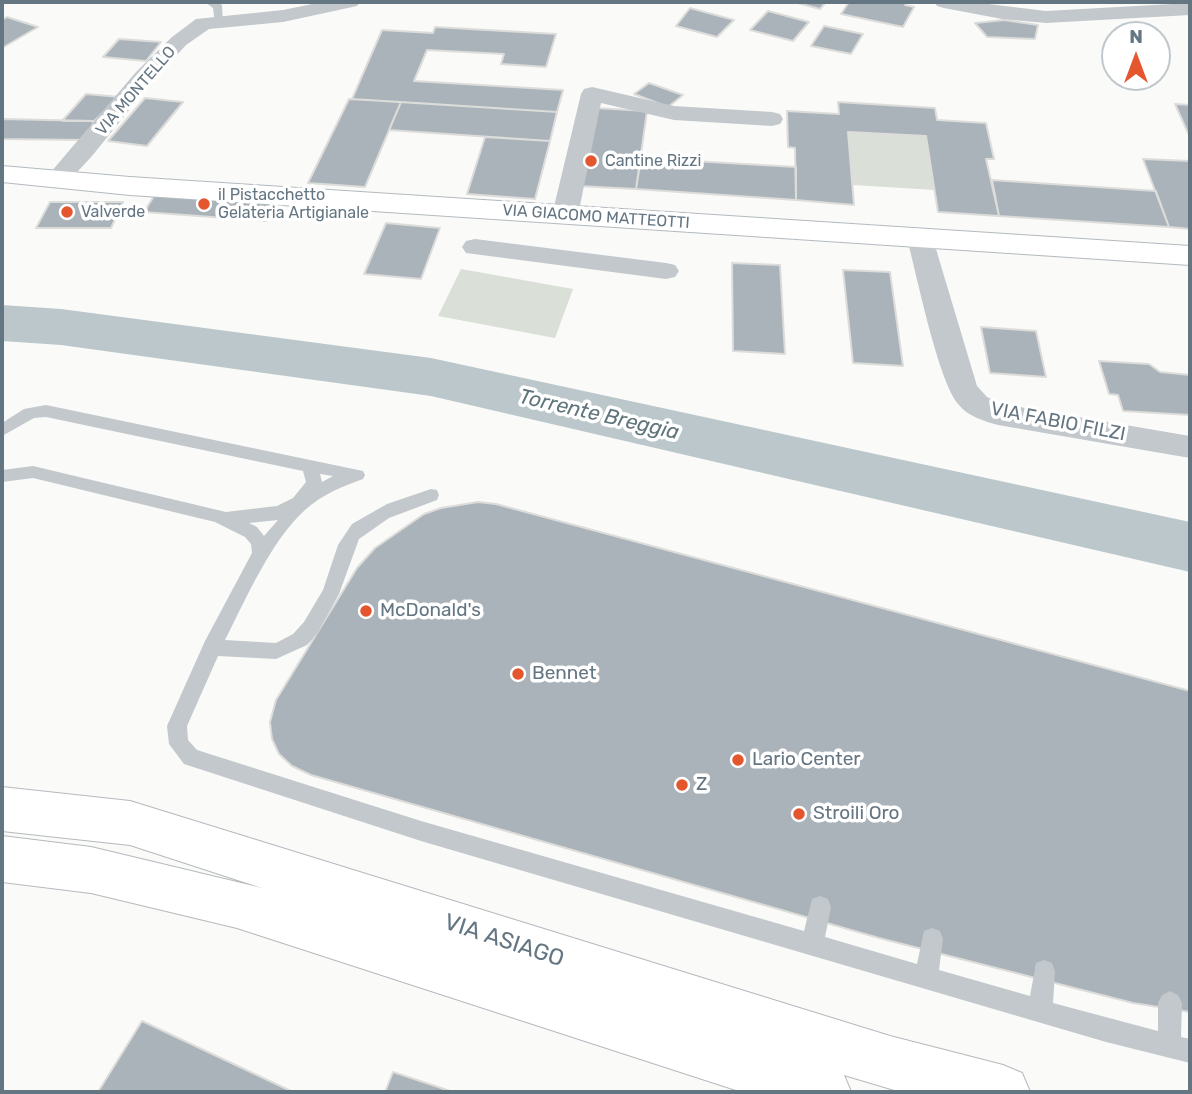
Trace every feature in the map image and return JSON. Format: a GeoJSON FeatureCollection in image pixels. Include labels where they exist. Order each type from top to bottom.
{"type":"FeatureCollection","features":[{"type":"Feature","properties":{"kind":"street","name":"VIA MONTELLO"},"geometry":{"type":"LineString","coordinates":[[57,179],[85,151],[144,77],[179,41],[215,12],[283,16],[349,2]]}},
{"type":"Feature","properties":{"kind":"street"},"geometry":{"type":"LineString","coordinates":[[944,2],[1024,16],[1060,17],[1102,12],[1190,9]]}},
{"type":"Feature","properties":{"kind":"street"},"geometry":{"type":"LineString","coordinates":[[533,254],[557,215],[592,94],[674,113],[772,119]]}},
{"type":"Feature","properties":{"kind":"street","name":"VIA GIACOMO MATTEOTTI"},"geometry":{"type":"LineString","coordinates":[[2,174],[557,215],[1190,256]]}},
{"type":"Feature","properties":{"kind":"street","name":"VIA FABIO FILZI"},"geometry":{"type":"LineString","coordinates":[[920,239],[962,386],[978,406],[998,414],[1190,447]]}},
{"type":"Feature","properties":{"kind":"street"},"geometry":{"type":"LineString","coordinates":[[475,247],[666,271]]}},
{"type":"Feature","properties":{"kind":"street","name":"VIA ASIAGO"},"geometry":{"type":"LineString","coordinates":[[2,809],[130,822],[890,1063],[1003,1092]]}},
{"type":"Feature","properties":{"kind":"street"},"geometry":{"type":"LineString","coordinates":[[2,859],[91,870],[237,904],[824,1092]]}},
{"type":"Feature","properties":{"kind":"lane"},"geometry":{"type":"LineString","coordinates":[[2,430],[30,413],[46,411],[356,474],[335,482],[286,511],[258,516],[219,516]]}},
{"type":"Feature","properties":{"kind":"lane"},"geometry":{"type":"LineString","coordinates":[[301,462],[310,468],[314,482],[261,553],[212,647],[177,726],[179,744],[191,757],[421,831],[1041,1011],[1180,1048],[1170,1003]]}},
{"type":"Feature","properties":{"kind":"lane"},"geometry":{"type":"LineString","coordinates":[[2,476],[33,472],[219,516],[251,532],[259,541],[261,553]]}},
{"type":"Feature","properties":{"kind":"lane"},"geometry":{"type":"LineString","coordinates":[[212,647],[276,651],[293,647],[313,627],[337,579],[349,539],[358,529],[386,512],[430,495]]}},
{"type":"Feature","properties":{"kind":"lane"},"geometry":{"type":"LineString","coordinates":[[812,944],[820,906]]}},
{"type":"Feature","properties":{"kind":"lane"},"geometry":{"type":"LineString","coordinates":[[926,978],[932,939]]}},
{"type":"Feature","properties":{"kind":"lane"},"geometry":{"type":"LineString","coordinates":[[1041,1011],[1044,971]]}},
{"type":"Feature","properties":{"kind":"shaded area"},"geometry":{"type":"Polygon","coordinates":[[[848,132],[926,136],[935,190],[853,185],[848,132]]]}},
{"type":"Feature","properties":{"kind":"shaded area"},"geometry":{"type":"Polygon","coordinates":[[[461,269],[573,289],[555,338],[438,316],[461,269]]]}},
{"type":"Feature","properties":{"kind":"building"},"geometry":{"type":"Polygon","coordinates":[[[794,2],[826,2],[820,9],[794,2]]]}},
{"type":"Feature","properties":{"kind":"building"},"geometry":{"type":"Polygon","coordinates":[[[849,2],[907,2],[905,5],[914,7],[903,27],[841,14],[849,2]]]}},
{"type":"Feature","properties":{"kind":"building"},"geometry":{"type":"Polygon","coordinates":[[[690,8],[734,20],[717,37],[676,26],[690,8]]]}},
{"type":"Feature","properties":{"kind":"building"},"geometry":{"type":"Polygon","coordinates":[[[768,11],[809,22],[793,41],[750,30],[768,11]]]}},
{"type":"Feature","properties":{"kind":"building"},"geometry":{"type":"Polygon","coordinates":[[[7,17],[38,27],[2,48],[2,20],[7,17]]]}},
{"type":"Feature","properties":{"kind":"building"},"geometry":{"type":"Polygon","coordinates":[[[1004,20],[1038,25],[1035,39],[987,37],[975,23],[1004,20]]]}},
{"type":"Feature","properties":{"kind":"building"},"geometry":{"type":"Polygon","coordinates":[[[824,26],[863,34],[851,54],[811,46],[824,26]]]}},
{"type":"Feature","properties":{"kind":"building"},"geometry":{"type":"Polygon","coordinates":[[[435,27],[556,34],[546,67],[501,64],[504,54],[427,50],[414,81],[563,90],[557,112],[352,99],[382,30],[433,33],[435,27]]]}},
{"type":"Feature","properties":{"kind":"building"},"geometry":{"type":"Polygon","coordinates":[[[119,39],[161,42],[146,61],[103,57],[119,39]]]}},
{"type":"Feature","properties":{"kind":"building"},"geometry":{"type":"Polygon","coordinates":[[[649,83],[683,95],[668,107],[634,94],[649,83]]]}},
{"type":"Feature","properties":{"kind":"building"},"geometry":{"type":"Polygon","coordinates":[[[86,94],[120,97],[94,121],[62,121],[86,94]]]}},
{"type":"Feature","properties":{"kind":"building"},"geometry":{"type":"Polygon","coordinates":[[[145,98],[183,102],[147,146],[108,141],[145,98]]]}},
{"type":"Feature","properties":{"kind":"building"},"geometry":{"type":"Polygon","coordinates":[[[349,99],[401,102],[365,187],[308,183],[349,99]]]}},
{"type":"Feature","properties":{"kind":"building"},"geometry":{"type":"Polygon","coordinates":[[[401,102],[557,112],[550,141],[389,130],[401,102]]]}},
{"type":"Feature","properties":{"kind":"building"},"geometry":{"type":"Polygon","coordinates":[[[838,102],[935,108],[937,120],[986,123],[994,159],[986,159],[999,216],[938,212],[926,136],[848,132],[854,205],[796,200],[795,148],[788,147],[787,111],[839,114],[838,102]]]}},
{"type":"Feature","properties":{"kind":"building"},"geometry":{"type":"Polygon","coordinates":[[[1175,104],[1190,105],[1190,133],[1188,133],[1175,104]]]}},
{"type":"Feature","properties":{"kind":"building"},"geometry":{"type":"Polygon","coordinates":[[[595,108],[647,111],[636,189],[579,186],[595,108]]]}},
{"type":"Feature","properties":{"kind":"building"},"geometry":{"type":"Polygon","coordinates":[[[2,119],[94,121],[85,140],[2,139],[2,119]]]}},
{"type":"Feature","properties":{"kind":"building"},"geometry":{"type":"Polygon","coordinates":[[[485,137],[550,141],[535,199],[467,194],[485,137]]]}},
{"type":"Feature","properties":{"kind":"building"},"geometry":{"type":"Polygon","coordinates":[[[641,158],[796,167],[796,200],[636,189],[641,158]]]}},
{"type":"Feature","properties":{"kind":"building"},"geometry":{"type":"Polygon","coordinates":[[[1143,159],[1190,161],[1190,229],[1169,227],[1143,159]]]}},
{"type":"Feature","properties":{"kind":"building"},"geometry":{"type":"Polygon","coordinates":[[[992,180],[1156,191],[1169,227],[999,216],[992,180]]]}},
{"type":"Feature","properties":{"kind":"building"},"geometry":{"type":"Polygon","coordinates":[[[156,193],[277,201],[267,221],[144,212],[156,193]]]}},
{"type":"Feature","properties":{"kind":"building"},"geometry":{"type":"Polygon","coordinates":[[[50,202],[123,202],[111,228],[36,228],[50,202]]]}},
{"type":"Feature","properties":{"kind":"building"},"geometry":{"type":"Polygon","coordinates":[[[386,223],[440,228],[421,279],[364,274],[386,223]]]}},
{"type":"Feature","properties":{"kind":"building"},"geometry":{"type":"Polygon","coordinates":[[[732,263],[780,265],[785,354],[733,351],[732,263]]]}},
{"type":"Feature","properties":{"kind":"building"},"geometry":{"type":"Polygon","coordinates":[[[843,270],[890,272],[903,366],[853,363],[843,270]]]}},
{"type":"Feature","properties":{"kind":"building"},"geometry":{"type":"Polygon","coordinates":[[[981,327],[1036,331],[1046,377],[990,373],[981,327]]]}},
{"type":"Feature","properties":{"kind":"building"},"geometry":{"type":"Polygon","coordinates":[[[1099,361],[1149,364],[1160,372],[1190,375],[1190,415],[1123,411],[1118,395],[1109,394],[1099,361]]]}},
{"type":"Feature","properties":{"kind":"building","name":"Lario Center"},"geometry":{"type":"Polygon","coordinates":[[[478,502],[496,504],[1190,691],[1190,1012],[1133,1003],[879,938],[311,775],[292,766],[279,754],[272,739],[270,722],[276,700],[357,568],[375,548],[424,514],[441,508],[478,502]]]}},
{"type":"Feature","properties":{"kind":"building"},"geometry":{"type":"Polygon","coordinates":[[[142,1021],[293,1092],[98,1092],[142,1021]]]}},
{"type":"Feature","properties":{"kind":"building"},"geometry":{"type":"Polygon","coordinates":[[[393,1072],[453,1092],[385,1092],[393,1072]]]}},
{"type":"Feature","properties":{"kind":"waterway","name":"Torrente Breggia"},"geometry":{"type":"LineString","coordinates":[[2,323],[61,327],[431,377],[1190,547]]}},
{"type":"Feature","properties":{"kind":"place","name":"Cantine Rizzi"},"geometry":{"type":"Point","coordinates":[591,161]}},
{"type":"Feature","properties":{"kind":"place","name":"il Pistacchetto Gelateria Artigianale"},"geometry":{"type":"Point","coordinates":[204,204]}},
{"type":"Feature","properties":{"kind":"place","name":"Valverde"},"geometry":{"type":"Point","coordinates":[67,212]}},
{"type":"Feature","properties":{"kind":"place","name":"McDonald's"},"geometry":{"type":"Point","coordinates":[366,611]}},
{"type":"Feature","properties":{"kind":"place","name":"Bennet"},"geometry":{"type":"Point","coordinates":[518,674]}},
{"type":"Feature","properties":{"kind":"place","name":"Lario Center"},"geometry":{"type":"Point","coordinates":[738,760]}},
{"type":"Feature","properties":{"kind":"place","name":"Z"},"geometry":{"type":"Point","coordinates":[682,785]}},
{"type":"Feature","properties":{"kind":"place","name":"Stroili Oro"},"geometry":{"type":"Point","coordinates":[799,814]}}]}
